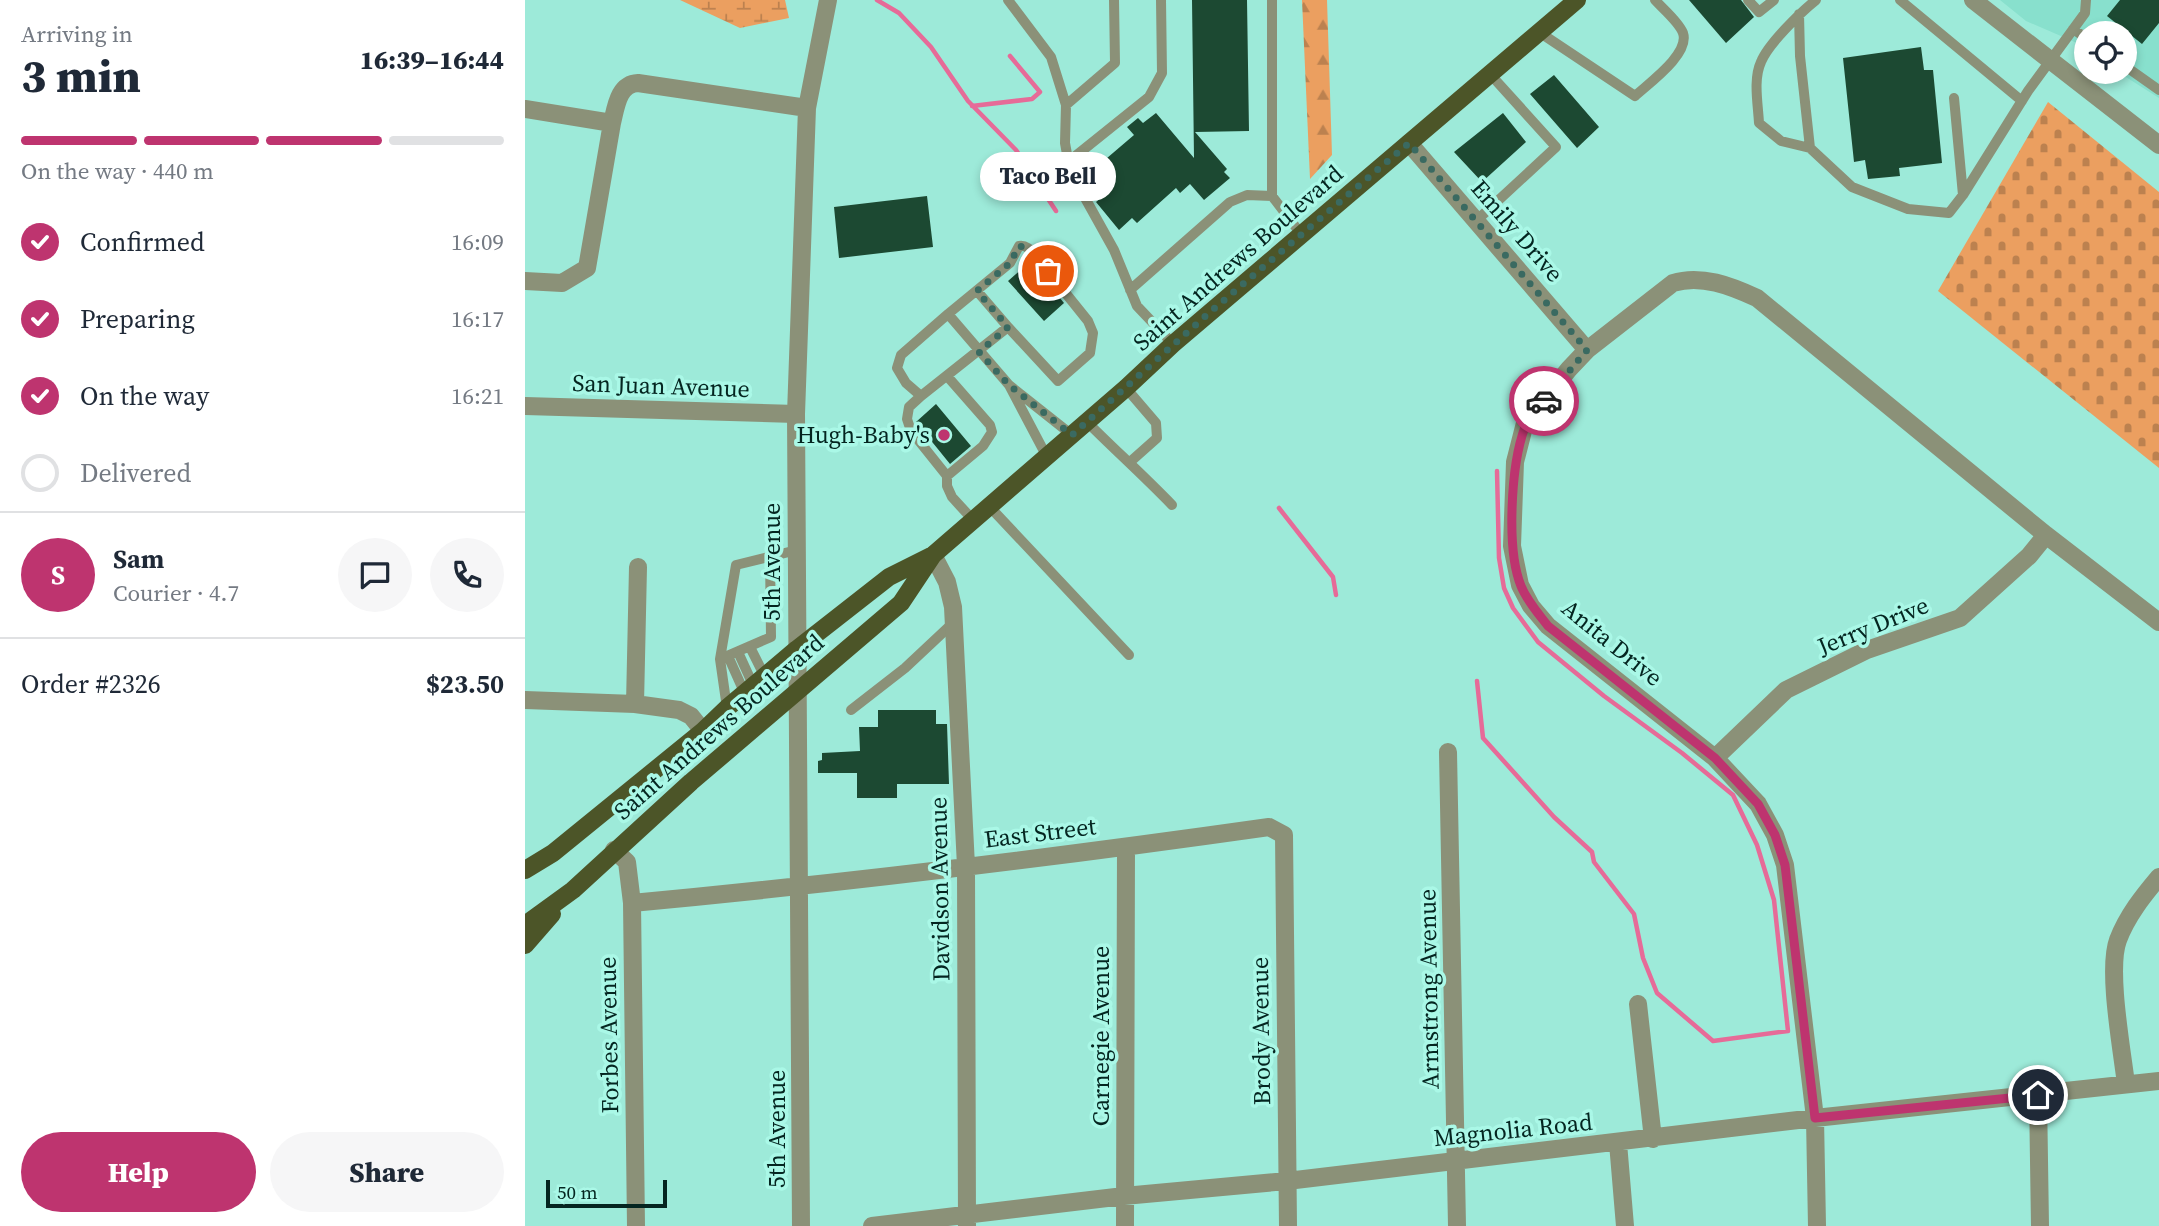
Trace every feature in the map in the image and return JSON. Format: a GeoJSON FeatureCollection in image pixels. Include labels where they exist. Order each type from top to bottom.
{"type":"FeatureCollection","features":[{"type":"Feature","properties":{"kind":"main road","name":"Saint Andrews Boulevard"},"geometry":{"type":"LineString","coordinates":[[525,870],[553,853],[703,731],[797,649],[889,577],[933,555],[1173,344],[1577,0]]}},
{"type":"Feature","properties":{"kind":"main road","name":"Saint Andrews Boulevard"},"geometry":{"type":"LineString","coordinates":[[525,926],[573,890],[614,850],[798,689],[901,603],[933,555]]}},
{"type":"Feature","properties":{"kind":"main road"},"geometry":{"type":"LineString","coordinates":[[525,880],[553,853]]}},
{"type":"Feature","properties":{"kind":"main road"},"geometry":{"type":"LineString","coordinates":[[525,945],[573,890]]}},
{"type":"Feature","properties":{"kind":"street","name":"5th Avenue"},"geometry":{"type":"LineString","coordinates":[[801,1226],[796,414],[807,108],[828,0]]}},
{"type":"Feature","properties":{"kind":"street"},"geometry":{"type":"LineString","coordinates":[[1973,0],[2159,145]]}},
{"type":"Feature","properties":{"kind":"street"},"geometry":{"type":"LineString","coordinates":[[525,281],[562,283],[587,268],[618,98],[631,83],[807,108]]}},
{"type":"Feature","properties":{"kind":"street"},"geometry":{"type":"LineString","coordinates":[[525,109],[612,124]]}},
{"type":"Feature","properties":{"kind":"street","name":"Emily Drive"},"geometry":{"type":"LineString","coordinates":[[1409,143],[1587,350]]}},
{"type":"Feature","properties":{"kind":"street","name":"Anita Drive"},"geometry":{"type":"LineString","coordinates":[[1817,1226],[1815,1118],[1785,865],[1775,835],[1758,804],[1715,758],[1548,626],[1531,606],[1520,585],[1512,546],[1515,462],[1525,424],[1587,350],[1673,283],[1688,278],[1738,289],[1757,298],[2046,535],[2159,622]]}},
{"type":"Feature","properties":{"kind":"street","name":"San Juan Avenue"},"geometry":{"type":"LineString","coordinates":[[525,406],[796,414]]}},
{"type":"Feature","properties":{"kind":"street","name":"Jerry Drive"},"geometry":{"type":"LineString","coordinates":[[1715,758],[1786,690],[1867,650],[1960,618],[2029,556],[2046,535]]}},
{"type":"Feature","properties":{"kind":"street","name":"Davidson Avenue"},"geometry":{"type":"LineString","coordinates":[[933,555],[947,582],[954,622],[966,866],[967,1221]]}},
{"type":"Feature","properties":{"kind":"street"},"geometry":{"type":"LineString","coordinates":[[635,704],[638,567]]}},
{"type":"Feature","properties":{"kind":"street"},"geometry":{"type":"LineString","coordinates":[[525,700],[635,704],[679,710],[691,716],[703,731]]}},
{"type":"Feature","properties":{"kind":"street","name":"Armstrong Avenue"},"geometry":{"type":"LineString","coordinates":[[1448,752],[1457,1226]]}},
{"type":"Feature","properties":{"kind":"street","name":"East Street"},"geometry":{"type":"LineString","coordinates":[[632,903],[800,887],[1269,827],[1284,835]]}},
{"type":"Feature","properties":{"kind":"street","name":"Brody Avenue"},"geometry":{"type":"LineString","coordinates":[[1284,835],[1288,1226]]}},
{"type":"Feature","properties":{"kind":"street","name":"Carnegie Avenue"},"geometry":{"type":"LineString","coordinates":[[1125,1226],[1126,847]]}},
{"type":"Feature","properties":{"kind":"street","name":"Forbes Avenue"},"geometry":{"type":"LineString","coordinates":[[614,850],[627,862],[632,903],[636,1226]]}},
{"type":"Feature","properties":{"kind":"street"},"geometry":{"type":"LineString","coordinates":[[2126,1084],[2113,965],[2117,941],[2136,904],[2159,877]]}},
{"type":"Feature","properties":{"kind":"street"},"geometry":{"type":"LineString","coordinates":[[1638,1004],[1653,1139]]}},
{"type":"Feature","properties":{"kind":"street","name":"Magnolia Road"},"geometry":{"type":"LineString","coordinates":[[871,1226],[967,1221],[1124,1196],[1287,1181],[1815,1118],[2159,1081]]}},
{"type":"Feature","properties":{"kind":"street"},"geometry":{"type":"LineString","coordinates":[[2038,1095],[2040,1226]]}},
{"type":"Feature","properties":{"kind":"street"},"geometry":{"type":"LineString","coordinates":[[1618,1143],[1625,1226]]}},
{"type":"Feature","properties":{"kind":"lane"},"geometry":{"type":"LineString","coordinates":[[1008,0],[1051,57],[1066,105],[1065,144],[1070,171],[1114,250],[1137,306],[1173,344]]}},
{"type":"Feature","properties":{"kind":"lane"},"geometry":{"type":"LineString","coordinates":[[1066,105],[1115,63],[1114,0]]}},
{"type":"Feature","properties":{"kind":"lane"},"geometry":{"type":"LineString","coordinates":[[1068,162],[1149,97],[1162,73],[1161,0]]}},
{"type":"Feature","properties":{"kind":"lane"},"geometry":{"type":"LineString","coordinates":[[1272,0],[1272,196],[1301,234]]}},
{"type":"Feature","properties":{"kind":"lane"},"geometry":{"type":"LineString","coordinates":[[1539,32],[1635,96],[1672,62],[1682,50],[1685,41],[1683,31],[1655,0]]}},
{"type":"Feature","properties":{"kind":"lane"},"geometry":{"type":"LineString","coordinates":[[1748,0],[1759,12],[1774,0]]}},
{"type":"Feature","properties":{"kind":"lane"},"geometry":{"type":"LineString","coordinates":[[1816,0],[1799,15],[1760,62],[1756,93],[1759,122],[1781,141],[1810,148],[1852,187],[1908,209],[1949,213],[2049,59],[2085,13],[2086,0]]}},
{"type":"Feature","properties":{"kind":"lane"},"geometry":{"type":"LineString","coordinates":[[1900,0],[2022,101]]}},
{"type":"Feature","properties":{"kind":"lane"},"geometry":{"type":"LineString","coordinates":[[1799,15],[1800,56],[1810,148]]}},
{"type":"Feature","properties":{"kind":"lane"},"geometry":{"type":"LineString","coordinates":[[1476,221],[1556,147],[1490,74]]}},
{"type":"Feature","properties":{"kind":"lane"},"geometry":{"type":"LineString","coordinates":[[2137,74],[2159,90]]}},
{"type":"Feature","properties":{"kind":"lane"},"geometry":{"type":"LineString","coordinates":[[1954,98],[1963,195]]}},
{"type":"Feature","properties":{"kind":"lane"},"geometry":{"type":"LineString","coordinates":[[1131,290],[1230,202],[1247,195],[1272,196]]}},
{"type":"Feature","properties":{"kind":"lane"},"geometry":{"type":"LineString","coordinates":[[921,396],[901,376],[897,368],[901,355],[1010,263],[1019,246],[1023,245],[1035,255],[1088,321],[1093,333],[1090,353],[1058,381],[977,291]]}},
{"type":"Feature","properties":{"kind":"lane"},"geometry":{"type":"LineString","coordinates":[[948,314],[1009,385],[1072,435]]}},
{"type":"Feature","properties":{"kind":"lane"},"geometry":{"type":"LineString","coordinates":[[973,520],[952,497],[947,486],[947,476],[911,431],[907,419],[909,407],[1008,327]]}},
{"type":"Feature","properties":{"kind":"lane"},"geometry":{"type":"LineString","coordinates":[[947,376],[990,425],[992,432],[983,446],[947,476]]}},
{"type":"Feature","properties":{"kind":"lane"},"geometry":{"type":"LineString","coordinates":[[1009,385],[1047,457]]}},
{"type":"Feature","properties":{"kind":"lane"},"geometry":{"type":"LineString","coordinates":[[1126,388],[1156,423],[1157,438],[1131,461]]}},
{"type":"Feature","properties":{"kind":"lane"},"geometry":{"type":"LineString","coordinates":[[1087,422],[1121,456],[1131,461],[1172,505]]}},
{"type":"Feature","properties":{"kind":"lane"},"geometry":{"type":"LineString","coordinates":[[989,506],[1129,654]]}},
{"type":"Feature","properties":{"kind":"lane"},"geometry":{"type":"LineString","coordinates":[[727,708],[724,657],[736,565],[797,550]]}},
{"type":"Feature","properties":{"kind":"lane"},"geometry":{"type":"LineString","coordinates":[[724,657],[771,637],[770,557]]}},
{"type":"Feature","properties":{"kind":"lane"},"geometry":{"type":"LineString","coordinates":[[851,710],[905,668],[954,622]]}},
{"type":"Feature","properties":{"kind":"lane"},"geometry":{"type":"LineString","coordinates":[[750,647],[754,686]]}},
{"type":"Feature","properties":{"kind":"lane"},"geometry":{"type":"LineString","coordinates":[[739,652],[754,686]]}},
{"type":"Feature","properties":{"kind":"lane"},"geometry":{"type":"LineString","coordinates":[[724,657],[754,686]]}},
{"type":"Feature","properties":{"kind":"shaded area"},"geometry":{"type":"Polygon","coordinates":[[[2000,0],[2159,0],[2159,98],[2137,84],[2137,21],[2074,21],[2074,42],[2026,21],[2000,0]]]}},
{"type":"Feature","properties":{"kind":"green space"},"geometry":{"type":"Polygon","coordinates":[[[680,0],[785,0],[789,18],[740,28],[680,0]]]}},
{"type":"Feature","properties":{"kind":"green space"},"geometry":{"type":"Polygon","coordinates":[[[1302,0],[1327,0],[1332,155],[1310,179],[1302,0]]]}},
{"type":"Feature","properties":{"kind":"green space"},"geometry":{"type":"Polygon","coordinates":[[[2048,102],[2159,192],[2159,468],[1938,291],[2048,102]]]}},
{"type":"Feature","properties":{"kind":"building"},"geometry":{"type":"Polygon","coordinates":[[[1192,0],[1247,0],[1249,131],[1195,132],[1227,169],[1224,172],[1230,178],[1204,200],[1190,184],[1180,193],[1176,188],[1137,223],[1132,218],[1119,230],[1096,202],[1110,190],[1093,170],[1134,135],[1127,127],[1138,118],[1143,123],[1156,113],[1194,158],[1192,0]]]}},
{"type":"Feature","properties":{"kind":"building"},"geometry":{"type":"Polygon","coordinates":[[[1689,0],[1741,0],[1754,17],[1726,43],[1689,0]]]}},
{"type":"Feature","properties":{"kind":"building"},"geometry":{"type":"Polygon","coordinates":[[[2120,0],[2159,0],[2159,23],[2142,44],[2137,40],[2137,21],[2113,21],[2107,16],[2120,0]]]}},
{"type":"Feature","properties":{"kind":"building"},"geometry":{"type":"Polygon","coordinates":[[[1921,47],[1924,70],[1933,70],[1942,163],[1899,168],[1900,176],[1868,179],[1865,160],[1854,162],[1843,58],[1921,47]]]}},
{"type":"Feature","properties":{"kind":"building"},"geometry":{"type":"Polygon","coordinates":[[[1554,75],[1599,127],[1577,148],[1530,94],[1554,75]]]}},
{"type":"Feature","properties":{"kind":"building"},"geometry":{"type":"Polygon","coordinates":[[[1503,113],[1526,142],[1482,182],[1454,152],[1503,113]]]}},
{"type":"Feature","properties":{"kind":"building"},"geometry":{"type":"Polygon","coordinates":[[[927,196],[933,247],[839,258],[834,207],[927,196]]]}},
{"type":"Feature","properties":{"kind":"building"},"geometry":{"type":"Polygon","coordinates":[[[1030,262],[1064,303],[1044,321],[1008,281],[1030,262]]]}},
{"type":"Feature","properties":{"kind":"building","name":"Hugh-Baby's"},"geometry":{"type":"Polygon","coordinates":[[[936,404],[971,446],[950,464],[916,422],[936,404]]]}},
{"type":"Feature","properties":{"kind":"building"},"geometry":{"type":"Polygon","coordinates":[[[878,710],[936,710],[936,724],[947,724],[949,784],[897,784],[897,798],[857,798],[857,773],[818,773],[818,761],[822,760],[822,753],[860,751],[859,727],[878,727],[878,710]]]}},
{"type":"Feature","properties":{"kind":"waterway"},"geometry":{"type":"LineString","coordinates":[[877,0],[899,13],[931,47],[968,101],[1016,150],[1056,211]]}},
{"type":"Feature","properties":{"kind":"waterway"},"geometry":{"type":"LineString","coordinates":[[972,106],[1032,99],[1040,92],[1010,56]]}},
{"type":"Feature","properties":{"kind":"waterway"},"geometry":{"type":"LineString","coordinates":[[1477,681],[1483,738],[1554,817],[1592,852],[1594,862],[1634,914],[1643,958],[1657,993],[1713,1041],[1788,1031],[1774,900],[1757,845],[1733,795],[1538,642],[1513,608],[1504,588],[1499,558],[1497,471]]}},
{"type":"Feature","properties":{"kind":"waterway"},"geometry":{"type":"LineString","coordinates":[[1279,508],[1333,577],[1336,595]]}},
{"type":"Feature","properties":{"kind":"way so far"},"geometry":{"type":"LineString","coordinates":[[1048,271],[1029,248],[1019,246],[1010,263],[977,291],[1008,327],[979,352],[1009,385],[1072,435],[1173,344],[1409,143],[1587,350],[1544,401]]}},
{"type":"Feature","properties":{"kind":"place","name":"Taco Bell"},"geometry":{"type":"Point","coordinates":[1048,271]}},
{"type":"Feature","properties":{"kind":"place","name":"Hugh-Baby's"},"geometry":{"type":"Point","coordinates":[944,435]}},
{"type":"Feature","properties":{"kind":"route"},"geometry":{"type":"LineString","coordinates":[[1544,401],[1525,424],[1515,462],[1512,546],[1520,585],[1531,606],[1548,626],[1715,758],[1758,804],[1775,835],[1785,865],[1815,1118],[2038,1095]]}}]}
